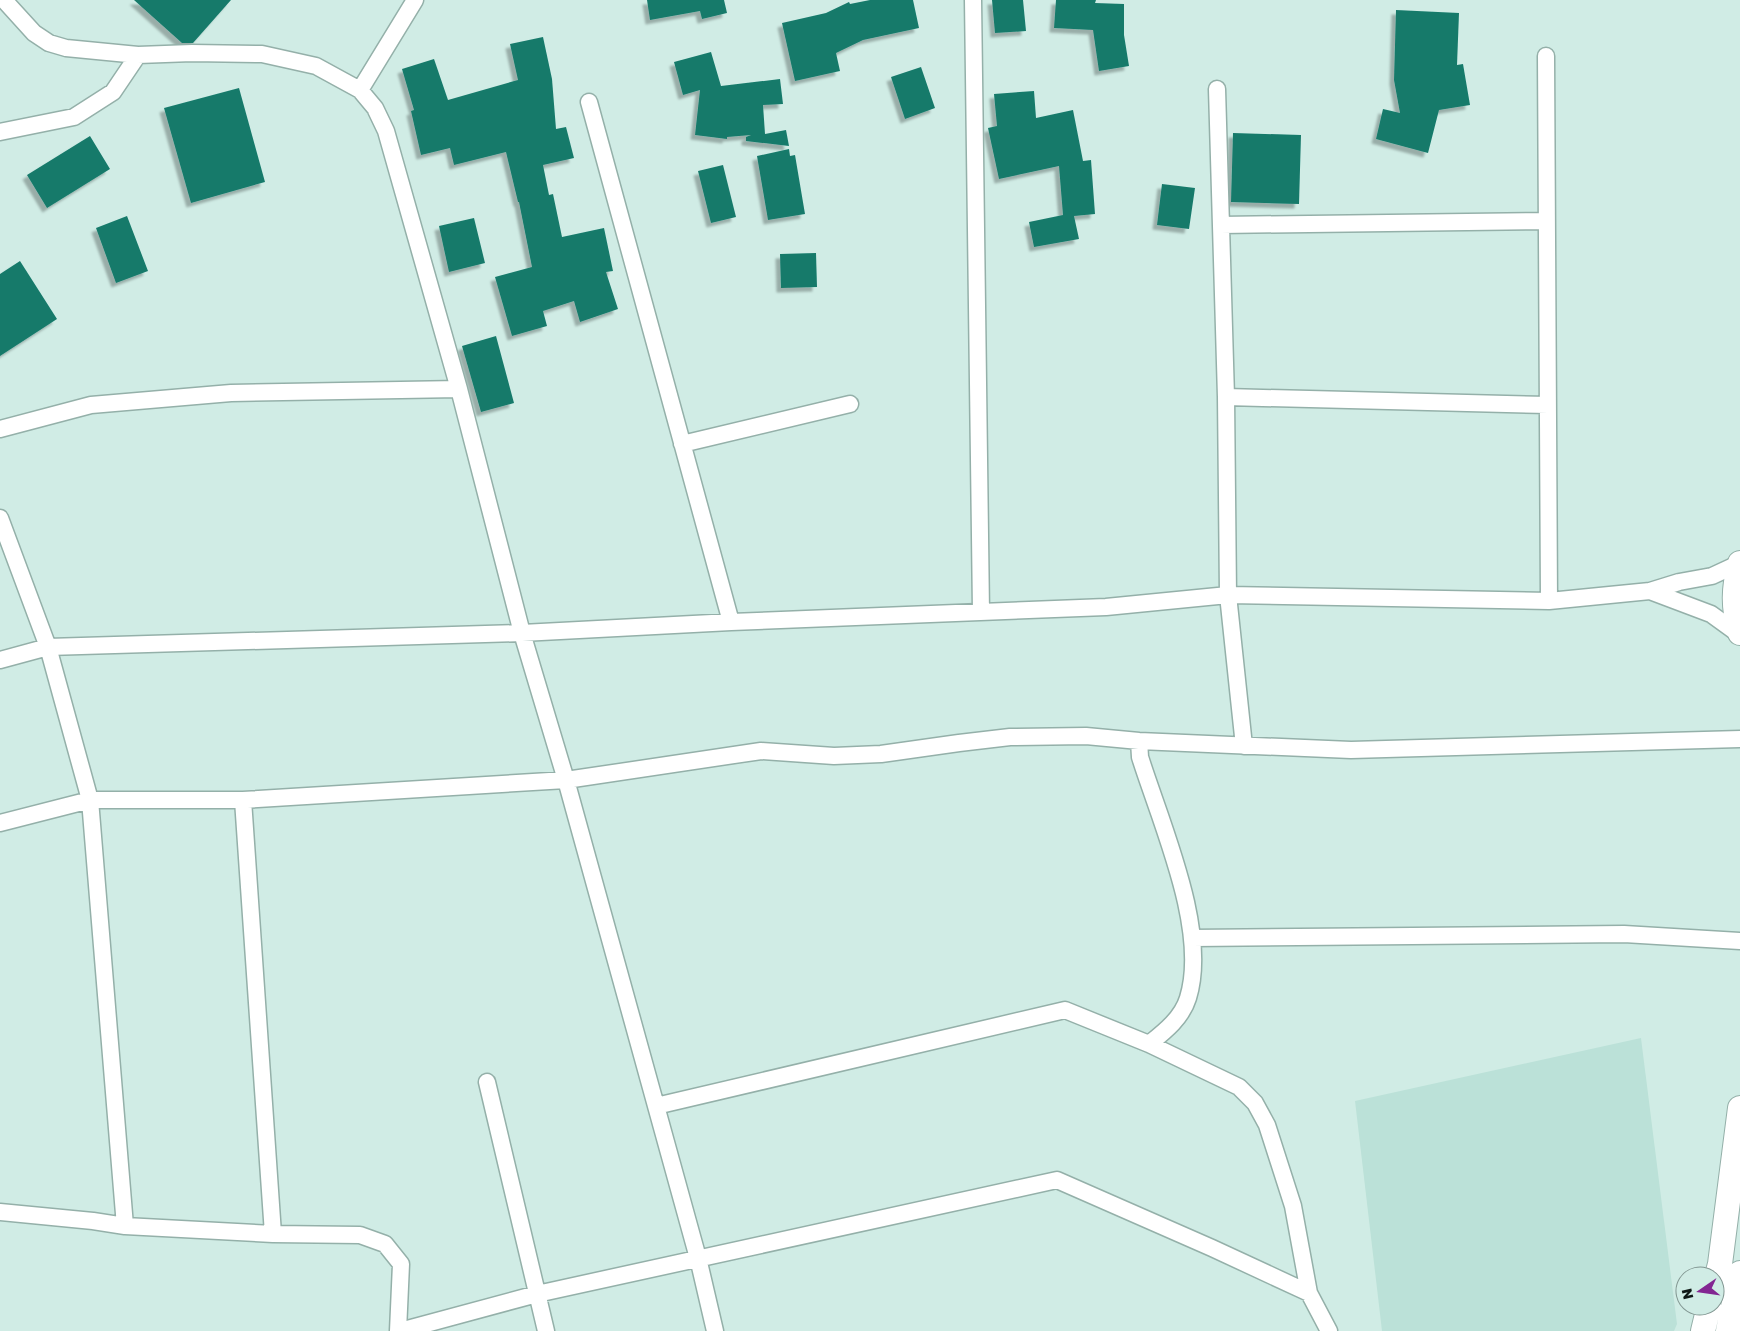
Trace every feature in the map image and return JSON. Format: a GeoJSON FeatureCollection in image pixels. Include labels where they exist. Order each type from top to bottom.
{"type":"FeatureCollection","features":[{"type":"Feature","properties":{"kind":"main road"},"geometry":{"type":"LineString","coordinates":[[1740,563],[1734,588],[1734,612],[1740,634]]}},
{"type":"Feature","properties":{"kind":"main road"},"geometry":{"type":"LineString","coordinates":[[1719,1266],[1740,1108]]}},
{"type":"Feature","properties":{"kind":"main road"},"geometry":{"type":"LineString","coordinates":[[1728,1331],[1740,1273]]}},
{"type":"Feature","properties":{"kind":"main road"},"geometry":{"type":"LineString","coordinates":[[1703,1331],[1707,1316]]}},
{"type":"Feature","properties":{"kind":"street"},"geometry":{"type":"LineString","coordinates":[[4,0],[34,33],[49,44],[66,48],[138,55],[192,53],[262,54],[316,66],[360,90],[375,108],[386,132],[459,389],[522,634],[566,780],[698,1258],[715,1331]]}},
{"type":"Feature","properties":{"kind":"street"},"geometry":{"type":"LineString","coordinates":[[360,90],[415,0]]}},
{"type":"Feature","properties":{"kind":"street"},"geometry":{"type":"LineString","coordinates":[[973,0],[981,612]]}},
{"type":"Feature","properties":{"kind":"street"},"geometry":{"type":"LineString","coordinates":[[0,132],[74,117],[113,92],[138,55]]}},
{"type":"Feature","properties":{"kind":"street"},"geometry":{"type":"LineString","coordinates":[[1546,56],[1549,601]]}},
{"type":"Feature","properties":{"kind":"street"},"geometry":{"type":"LineString","coordinates":[[1217,89],[1226,397],[1228,595],[1244,746]]}},
{"type":"Feature","properties":{"kind":"street"},"geometry":{"type":"LineString","coordinates":[[589,102],[731,622]]}},
{"type":"Feature","properties":{"kind":"street"},"geometry":{"type":"LineString","coordinates":[[1221,225],[1547,221]]}},
{"type":"Feature","properties":{"kind":"street"},"geometry":{"type":"LineString","coordinates":[[0,429],[53,414],[100,404],[231,394],[459,389]]}},
{"type":"Feature","properties":{"kind":"street"},"geometry":{"type":"LineString","coordinates":[[1226,397],[1548,405]]}},
{"type":"Feature","properties":{"kind":"street"},"geometry":{"type":"LineString","coordinates":[[682,444],[850,404]]}},
{"type":"Feature","properties":{"kind":"street"},"geometry":{"type":"LineString","coordinates":[[0,518],[48,646],[90,800],[125,1226]]}},
{"type":"Feature","properties":{"kind":"street"},"geometry":{"type":"LineString","coordinates":[[0,660],[48,646],[522,634],[731,622],[1106,608],[1228,595],[1549,601],[1650,591],[1679,582],[1712,576],[1740,563]]}},
{"type":"Feature","properties":{"kind":"street"},"geometry":{"type":"LineString","coordinates":[[1650,591],[1711,614],[1740,634]]}},
{"type":"Feature","properties":{"kind":"street"},"geometry":{"type":"LineString","coordinates":[[0,823],[90,800],[243,800],[566,780],[761,751],[834,756],[881,754],[959,742],[1010,737],[1086,736],[1139,741],[1351,750],[1740,738]]}},
{"type":"Feature","properties":{"kind":"street"},"geometry":{"type":"LineString","coordinates":[[1139,741],[1140,757],[1178,873],[1187,908],[1194,968],[1188,1000],[1172,1026],[1149,1044]]}},
{"type":"Feature","properties":{"kind":"street"},"geometry":{"type":"LineString","coordinates":[[243,800],[273,1234]]}},
{"type":"Feature","properties":{"kind":"street"},"geometry":{"type":"LineString","coordinates":[[1192,938],[1624,934],[1740,941]]}},
{"type":"Feature","properties":{"kind":"street"},"geometry":{"type":"LineString","coordinates":[[656,1106],[1065,1010],[1149,1044],[1239,1087],[1255,1103],[1267,1125],[1293,1206],[1308,1293],[1329,1331]]}},
{"type":"Feature","properties":{"kind":"street"},"geometry":{"type":"LineString","coordinates":[[487,1082],[546,1331]]}},
{"type":"Feature","properties":{"kind":"street"},"geometry":{"type":"LineString","coordinates":[[0,1212],[125,1226],[273,1234],[360,1235],[385,1244],[401,1264],[399,1331],[537,1294],[1058,1180],[1308,1293]]}},
{"type":"Feature","properties":{"kind":"shaded area"},"geometry":{"type":"Polygon","coordinates":[[[1641,1038],[1677,1324],[1674,1331],[1382,1331],[1355,1101],[1641,1038]]]}},
{"type":"Feature","properties":{"kind":"building"},"geometry":{"type":"Polygon","coordinates":[[[134,0],[231,0],[193,43],[182,43],[134,0]]]}},
{"type":"Feature","properties":{"kind":"building"},"geometry":{"type":"Polygon","coordinates":[[[647,0],[724,0],[727,13],[702,19],[700,11],[650,20],[647,0]]]}},
{"type":"Feature","properties":{"kind":"building"},"geometry":{"type":"Polygon","coordinates":[[[870,0],[913,0],[919,28],[863,40],[836,53],[840,71],[795,81],[782,23],[826,13],[849,2],[850,4],[870,0]]]}},
{"type":"Feature","properties":{"kind":"building"},"geometry":{"type":"Polygon","coordinates":[[[992,0],[1023,0],[1026,31],[995,33],[992,0]]]}},
{"type":"Feature","properties":{"kind":"building"},"geometry":{"type":"Polygon","coordinates":[[[1056,0],[1096,0],[1095,3],[1124,4],[1124,35],[1129,66],[1099,71],[1093,30],[1054,28],[1056,0]]]}},
{"type":"Feature","properties":{"kind":"building"},"geometry":{"type":"Polygon","coordinates":[[[1396,10],[1459,13],[1457,65],[1463,64],[1470,105],[1439,110],[1428,153],[1376,139],[1383,109],[1400,113],[1394,80],[1396,10]]]}},
{"type":"Feature","properties":{"kind":"building"},"geometry":{"type":"Polygon","coordinates":[[[543,37],[552,79],[556,129],[566,127],[574,158],[543,165],[549,195],[553,194],[562,237],[604,228],[613,271],[606,272],[618,309],[580,322],[574,301],[543,311],[547,326],[512,336],[495,277],[532,267],[519,202],[506,152],[454,165],[450,148],[421,155],[411,111],[414,110],[402,69],[434,59],[448,100],[518,80],[510,44],[543,37]]]}},
{"type":"Feature","properties":{"kind":"building"},"geometry":{"type":"Polygon","coordinates":[[[711,52],[721,86],[780,79],[783,104],[763,105],[765,134],[786,130],[789,146],[746,141],[746,137],[751,135],[727,137],[727,139],[695,135],[700,90],[683,95],[674,62],[711,52]]]}},
{"type":"Feature","properties":{"kind":"building"},"geometry":{"type":"Polygon","coordinates":[[[921,67],[935,108],[905,119],[891,77],[921,67]]]}},
{"type":"Feature","properties":{"kind":"building"},"geometry":{"type":"Polygon","coordinates":[[[239,88],[265,182],[191,203],[164,108],[239,88]]]}},
{"type":"Feature","properties":{"kind":"building"},"geometry":{"type":"Polygon","coordinates":[[[1034,91],[1036,118],[1073,110],[1083,161],[1091,160],[1095,214],[1074,216],[1079,239],[1034,247],[1029,222],[1063,215],[1059,166],[999,179],[988,128],[997,126],[994,94],[1034,91]]]}},
{"type":"Feature","properties":{"kind":"building"},"geometry":{"type":"Polygon","coordinates":[[[1233,133],[1301,135],[1299,204],[1231,202],[1233,133]]]}},
{"type":"Feature","properties":{"kind":"building"},"geometry":{"type":"Polygon","coordinates":[[[90,136],[110,169],[47,208],[27,175],[90,136]]]}},
{"type":"Feature","properties":{"kind":"building"},"geometry":{"type":"Polygon","coordinates":[[[789,149],[790,156],[795,155],[805,214],[768,220],[757,156],[789,149]]]}},
{"type":"Feature","properties":{"kind":"building"},"geometry":{"type":"Polygon","coordinates":[[[723,165],[736,217],[711,223],[698,171],[723,165]]]}},
{"type":"Feature","properties":{"kind":"building"},"geometry":{"type":"Polygon","coordinates":[[[1162,184],[1195,188],[1189,229],[1157,225],[1162,184]]]}},
{"type":"Feature","properties":{"kind":"building"},"geometry":{"type":"Polygon","coordinates":[[[127,216],[148,271],[116,283],[96,228],[127,216]]]}},
{"type":"Feature","properties":{"kind":"building"},"geometry":{"type":"Polygon","coordinates":[[[474,218],[485,263],[449,272],[439,226],[474,218]]]}},
{"type":"Feature","properties":{"kind":"building"},"geometry":{"type":"Polygon","coordinates":[[[816,253],[817,287],[781,288],[780,254],[816,253]]]}},
{"type":"Feature","properties":{"kind":"building"},"geometry":{"type":"Polygon","coordinates":[[[20,261],[57,319],[0,356],[0,274],[20,261]]]}},
{"type":"Feature","properties":{"kind":"building"},"geometry":{"type":"Polygon","coordinates":[[[496,336],[514,403],[481,412],[462,346],[496,336]]]}}]}
